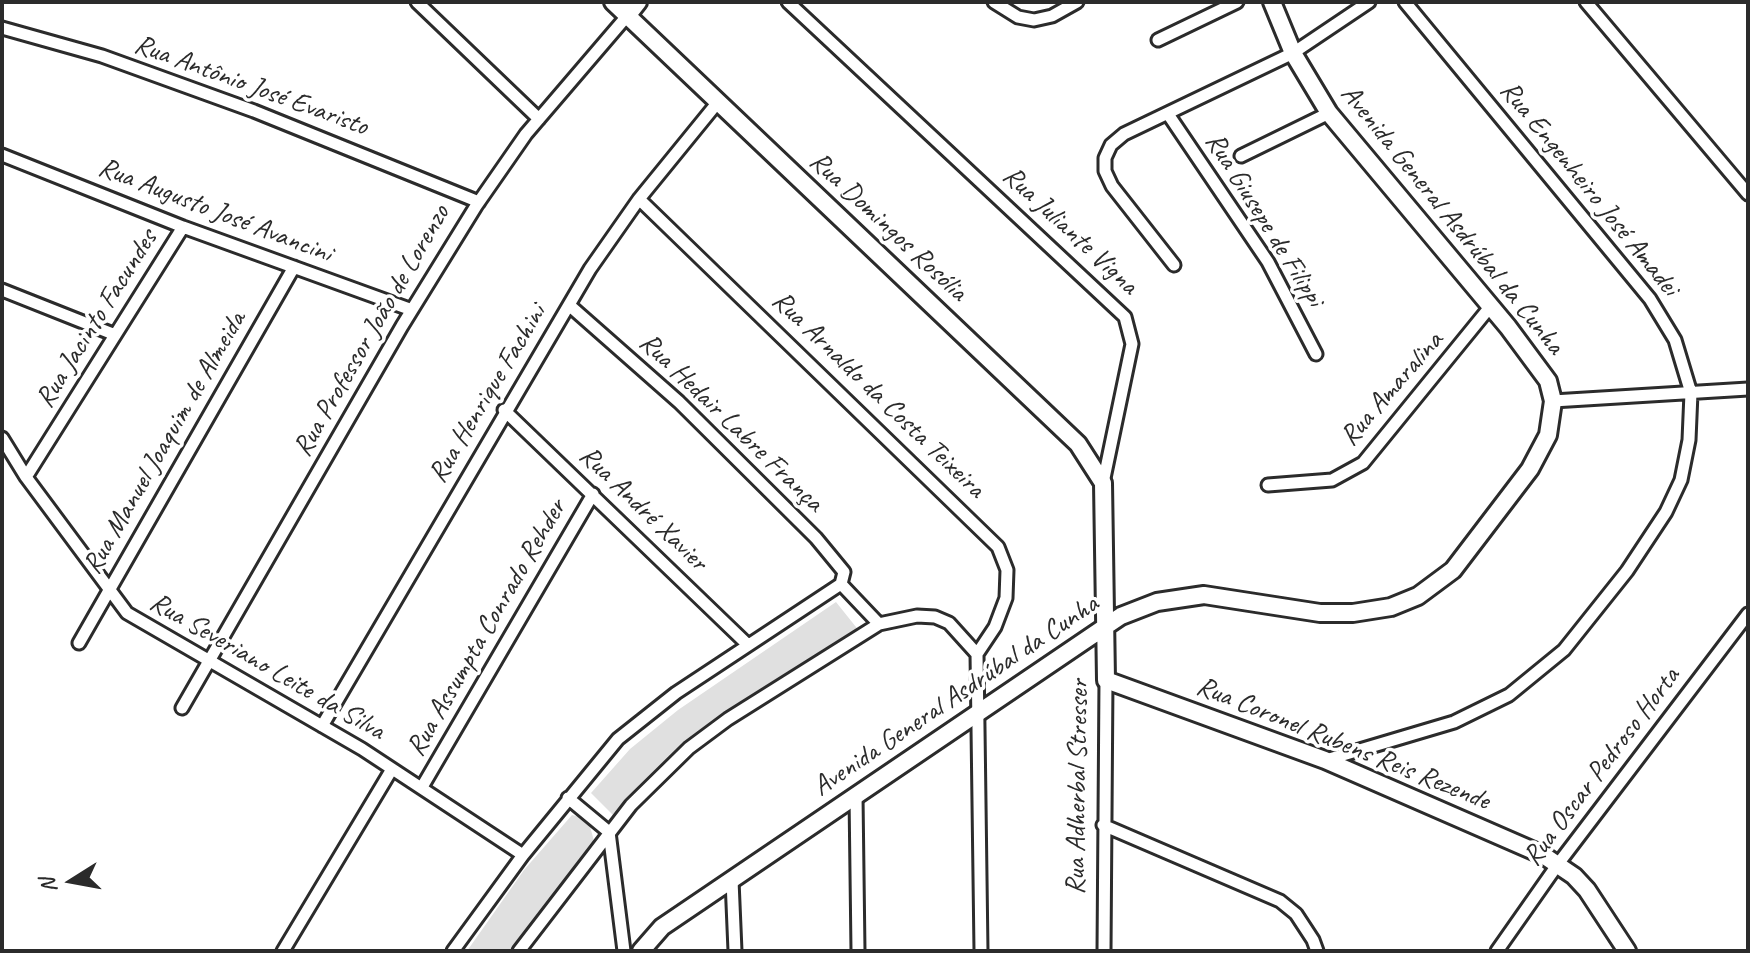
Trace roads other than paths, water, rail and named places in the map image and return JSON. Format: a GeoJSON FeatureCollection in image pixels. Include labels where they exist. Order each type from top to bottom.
{"type":"FeatureCollection","features":[{"type":"Feature","properties":{"kind":"street"},"geometry":{"type":"LineString","coordinates":[[417,2],[539,119]]}},
{"type":"Feature","properties":{"kind":"street","name":"Rua Domingos Rosólia"},"geometry":{"type":"LineString","coordinates":[[613,2],[1064,428],[1085,453],[1103,483]]}},
{"type":"Feature","properties":{"kind":"street","name":"Rua Professor João de Lorenzo"},"geometry":{"type":"LineString","coordinates":[[182,708],[213,660],[412,310],[479,202],[539,119],[638,2]]}},
{"type":"Feature","properties":{"kind":"street","name":"Rua Juliante Vigna"},"geometry":{"type":"LineString","coordinates":[[788,2],[1125,317],[1132,344],[1103,483],[1106,624]]}},
{"type":"Feature","properties":{"kind":"street"},"geometry":{"type":"LineString","coordinates":[[994,2],[1018,17],[1034,20],[1052,16],[1077,2]]}},
{"type":"Feature","properties":{"kind":"street"},"geometry":{"type":"LineString","coordinates":[[1158,40],[1237,2]]}},
{"type":"Feature","properties":{"kind":"street","name":"Avenida General Asdrúbal da Cunha"},"geometry":{"type":"LineString","coordinates":[[641,951],[662,927],[1106,624],[1157,602],[1204,595],[1320,613],[1353,613],[1391,607],[1418,596],[1453,570],[1530,469],[1548,435],[1553,401],[1548,381],[1329,113],[1293,53],[1272,2]]}},
{"type":"Feature","properties":{"kind":"street"},"geometry":{"type":"LineString","coordinates":[[1174,265],[1118,195],[1105,171],[1105,158],[1111,145],[1124,134],[1293,53],[1369,2]]}},
{"type":"Feature","properties":{"kind":"street","name":"Rua Engenheiro José Amadei"},"geometry":{"type":"LineString","coordinates":[[1325,760],[1454,722],[1509,695],[1564,650],[1627,571],[1666,512],[1681,480],[1689,440],[1691,393],[1675,340],[1650,299],[1405,2]]}},
{"type":"Feature","properties":{"kind":"street"},"geometry":{"type":"LineString","coordinates":[[1586,2],[1748,194]]}},
{"type":"Feature","properties":{"kind":"street","name":"Rua Antônio José Evaristo"},"geometry":{"type":"LineString","coordinates":[[2,28],[102,56],[254,111],[479,202]]}},
{"type":"Feature","properties":{"kind":"street","name":"Rua Henrique Fachini"},"geometry":{"type":"LineString","coordinates":[[322,726],[504,410],[569,305],[639,199],[718,102]]}},
{"type":"Feature","properties":{"kind":"street"},"geometry":{"type":"LineString","coordinates":[[1241,156],[1329,113]]}},
{"type":"Feature","properties":{"kind":"street","name":"Rua Giusepe de Filippi"},"geometry":{"type":"LineString","coordinates":[[1168,114],[1268,262],[1316,354]]}},
{"type":"Feature","properties":{"kind":"street","name":"Rua Augusto José Avancini"},"geometry":{"type":"LineString","coordinates":[[2,155],[183,227],[412,310]]}},
{"type":"Feature","properties":{"kind":"street","name":"Rua Arnaldo da Costa Teixeira"},"geometry":{"type":"LineString","coordinates":[[639,199],[998,547],[1007,570],[1006,598],[995,627],[977,654]]}},
{"type":"Feature","properties":{"kind":"street","name":"Rua Jacinto Facundes"},"geometry":{"type":"LineString","coordinates":[[26,477],[183,227]]}},
{"type":"Feature","properties":{"kind":"street","name":"Rua Manuel Joaquim de Almeida"},"geometry":{"type":"LineString","coordinates":[[79,643],[294,267]]}},
{"type":"Feature","properties":{"kind":"street"},"geometry":{"type":"LineString","coordinates":[[2,290],[113,334]]}},
{"type":"Feature","properties":{"kind":"street","name":"Rua Hedair Labre França"},"geometry":{"type":"LineString","coordinates":[[569,305],[679,402],[816,538],[844,572],[841,584]]}},
{"type":"Feature","properties":{"kind":"street","name":"Rua Amaralina"},"geometry":{"type":"LineString","coordinates":[[1268,485],[1332,480],[1363,463],[1490,307]]}},
{"type":"Feature","properties":{"kind":"street"},"geometry":{"type":"LineString","coordinates":[[1553,401],[1748,389]]}},
{"type":"Feature","properties":{"kind":"street","name":"Rua André Xavier"},"geometry":{"type":"LineString","coordinates":[[504,410],[747,644]]}},
{"type":"Feature","properties":{"kind":"street","name":"Rua Severiano Leite da Silva"},"geometry":{"type":"LineString","coordinates":[[2,438],[26,477],[108,591],[142,624],[213,660],[322,726],[422,787],[523,855]]}},
{"type":"Feature","properties":{"kind":"street","name":"Rua Assumpta Conrado Rehder"},"geometry":{"type":"LineString","coordinates":[[422,787],[593,494]]}},
{"type":"Feature","properties":{"kind":"street"},"geometry":{"type":"LineString","coordinates":[[453,951],[523,855],[618,739],[747,644],[806,610],[841,584],[879,624]]}},
{"type":"Feature","properties":{"kind":"street","name":"Rua Oscar Pedroso Horta"},"geometry":{"type":"LineString","coordinates":[[1497,951],[1558,864],[1748,614]]}},
{"type":"Feature","properties":{"kind":"street"},"geometry":{"type":"LineString","coordinates":[[519,951],[609,832],[689,748],[740,711],[879,624],[917,616],[935,617],[949,623],[977,654],[981,951]]}},
{"type":"Feature","properties":{"kind":"street","name":"Rua Adherbal Stresser"},"geometry":{"type":"LineString","coordinates":[[1104,951],[1106,624]]}},
{"type":"Feature","properties":{"kind":"street","name":"Rua Coronel Rubens Reis Rezende"},"geometry":{"type":"LineString","coordinates":[[1106,680],[1325,760],[1502,836],[1558,864],[1587,890],[1627,951]]}},
{"type":"Feature","properties":{"kind":"street"},"geometry":{"type":"LineString","coordinates":[[283,951],[392,769]]}},
{"type":"Feature","properties":{"kind":"street"},"geometry":{"type":"LineString","coordinates":[[856,796],[858,951]]}},
{"type":"Feature","properties":{"kind":"street"},"geometry":{"type":"LineString","coordinates":[[568,798],[609,832],[624,951]]}},
{"type":"Feature","properties":{"kind":"street"},"geometry":{"type":"LineString","coordinates":[[1103,825],[1280,901],[1296,914],[1317,951]]}},
{"type":"Feature","properties":{"kind":"street"},"geometry":{"type":"LineString","coordinates":[[732,880],[735,951]]}}]}
